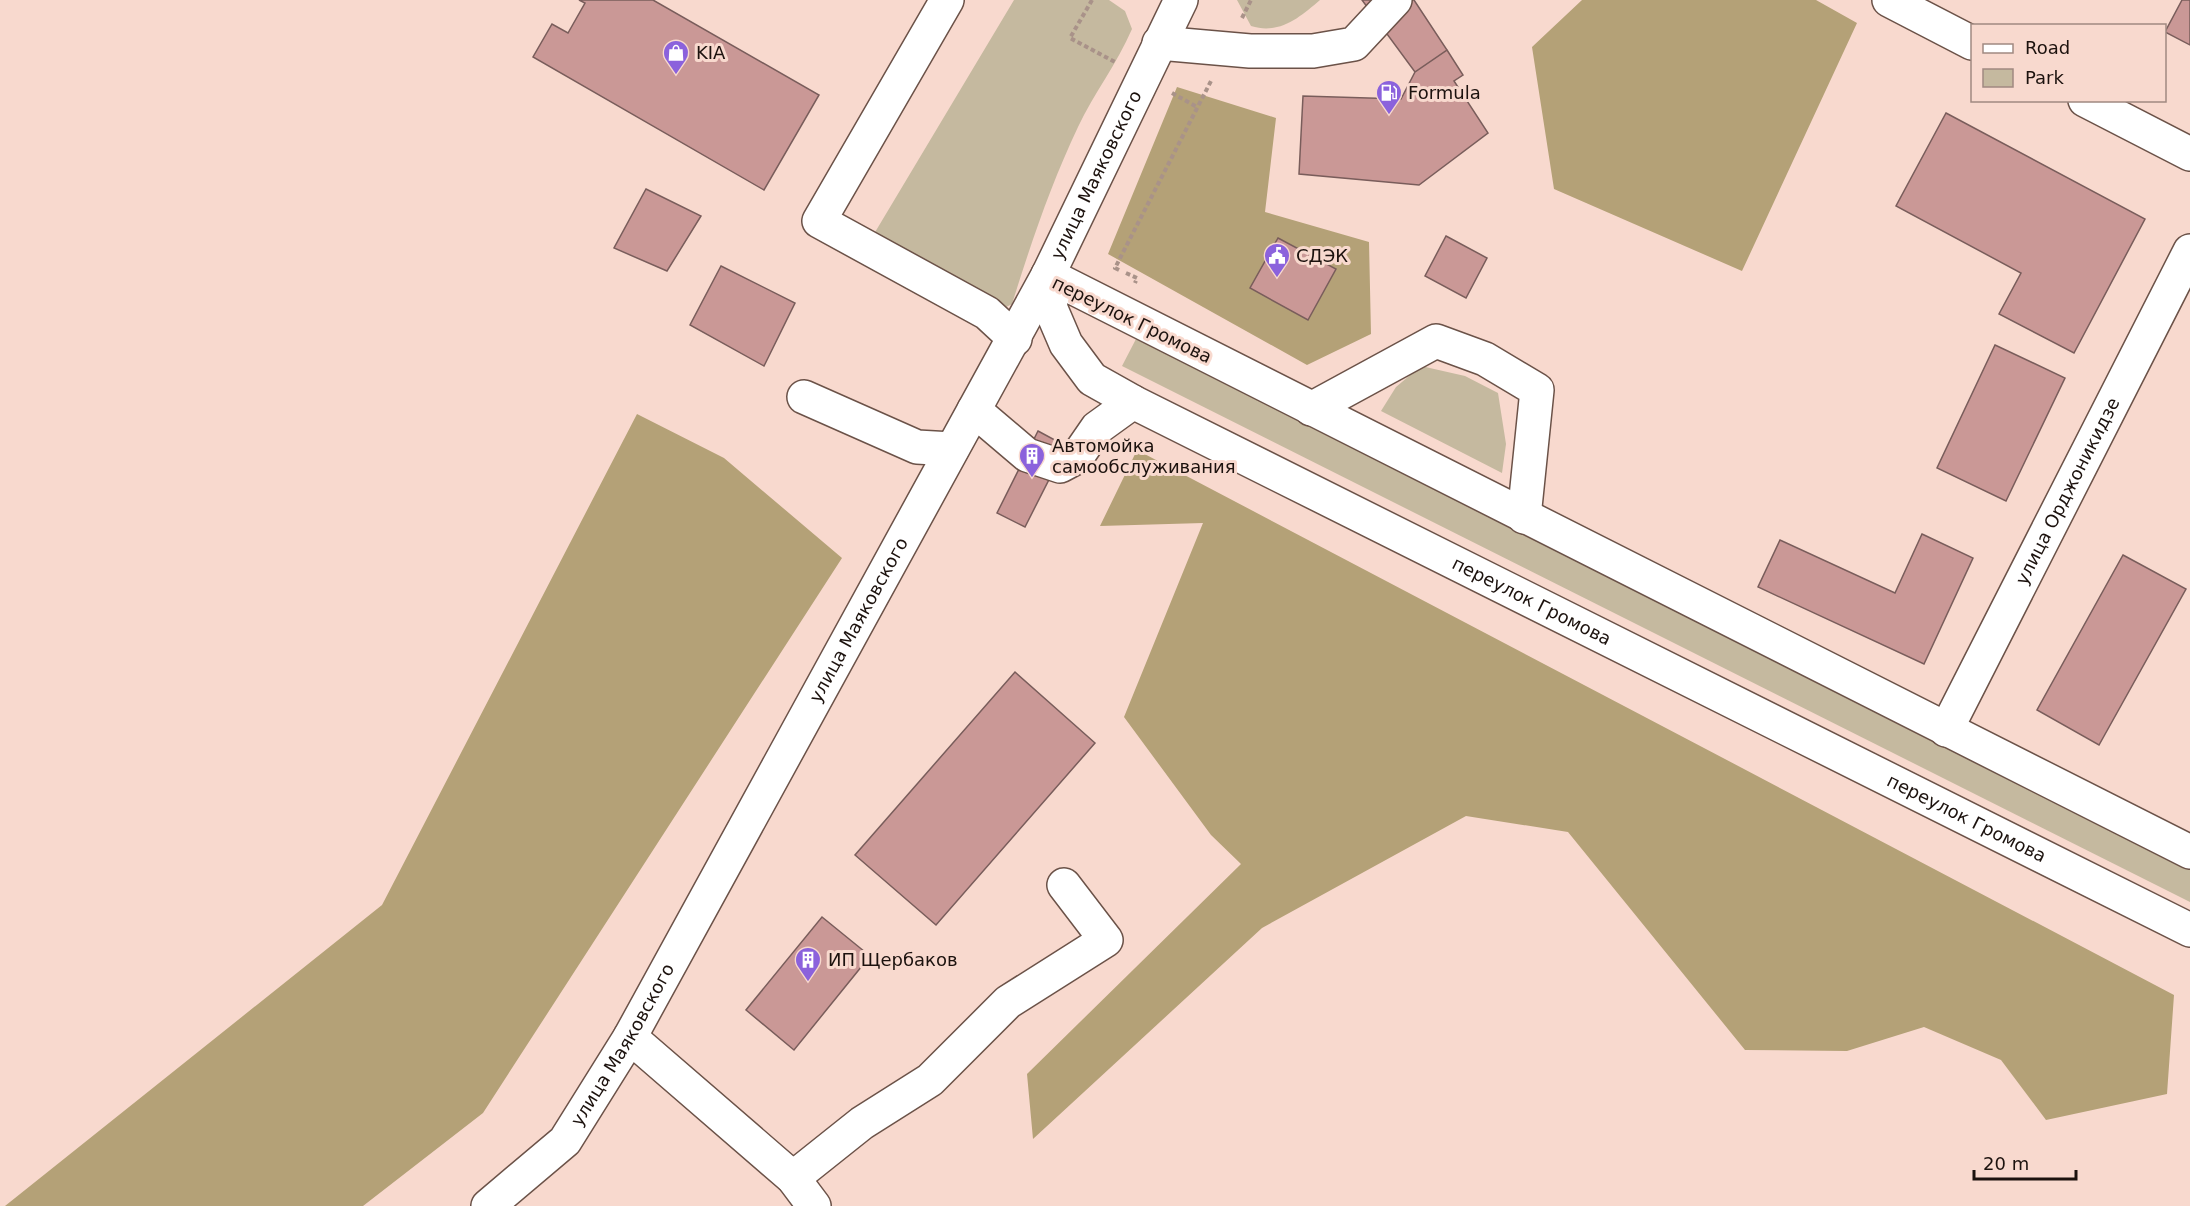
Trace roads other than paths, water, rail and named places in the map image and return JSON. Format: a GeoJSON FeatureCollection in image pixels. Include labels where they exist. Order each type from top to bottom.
{"type":"FeatureCollection","features":[{"type":"Feature","properties":{"kind":"main road"},"geometry":{"type":"LineString","coordinates":[[947,0],[819,221],[987,313],[1015,339]]}},
{"type":"Feature","properties":{"kind":"main road","name":"улица Маяковского"},"geometry":{"type":"LineString","coordinates":[[488,1206],[565,1141],[630,1037],[952,449],[1015,339],[1181,0]]}},
{"type":"Feature","properties":{"kind":"main road"},"geometry":{"type":"LineString","coordinates":[[1158,43],[1227,49],[1313,51],[1354,44],[1395,0]]}},
{"type":"Feature","properties":{"kind":"main road"},"geometry":{"type":"LineString","coordinates":[[1889,0],[1971,42]]}},
{"type":"Feature","properties":{"kind":"main road"},"geometry":{"type":"LineString","coordinates":[[2089,102],[2190,154]]}},
{"type":"Feature","properties":{"kind":"main road","name":"улица Орджоникидзе"},"geometry":{"type":"LineString","coordinates":[[1946,730],[2190,251]]}},
{"type":"Feature","properties":{"kind":"main road","name":"переулок Громова"},"geometry":{"type":"LineString","coordinates":[[1048,275],[2190,852]]}},
{"type":"Feature","properties":{"kind":"main road","name":"переулок Громова"},"geometry":{"type":"LineString","coordinates":[[1048,275],[1051,309],[1066,344],[1092,379],[1133,402],[2190,930]]}},
{"type":"Feature","properties":{"kind":"main road"},"geometry":{"type":"LineString","coordinates":[[1311,409],[1436,342],[1485,359],[1537,390],[1524,517]]}},
{"type":"Feature","properties":{"kind":"main road"},"geometry":{"type":"LineString","coordinates":[[804,397],[917,447],[952,449]]}},
{"type":"Feature","properties":{"kind":"main road"},"geometry":{"type":"LineString","coordinates":[[974,410],[1027,455],[1060,466],[1077,457],[1097,428],[1133,402]]}},
{"type":"Feature","properties":{"kind":"main road"},"geometry":{"type":"LineString","coordinates":[[793,1178],[862,1123],[930,1080],[1008,1002],[1106,940],[1064,885]]}},
{"type":"Feature","properties":{"kind":"main road"},"geometry":{"type":"LineString","coordinates":[[630,1037],[793,1178],[813,1206]]}},
{"type":"Feature","properties":{"kind":"place","name":"KIA"},"geometry":{"type":"Point","coordinates":[676,76]}},
{"type":"Feature","properties":{"kind":"place","name":"Formula"},"geometry":{"type":"Point","coordinates":[1389,116]}},
{"type":"Feature","properties":{"kind":"place","name":"СДЭК"},"geometry":{"type":"Point","coordinates":[1277,279]}},
{"type":"Feature","properties":{"kind":"place","name":"Автомойка самообслуживания"},"geometry":{"type":"Point","coordinates":[1032,479]}},
{"type":"Feature","properties":{"kind":"place","name":"ИП Щербаков"},"geometry":{"type":"Point","coordinates":[808,983]}}]}
